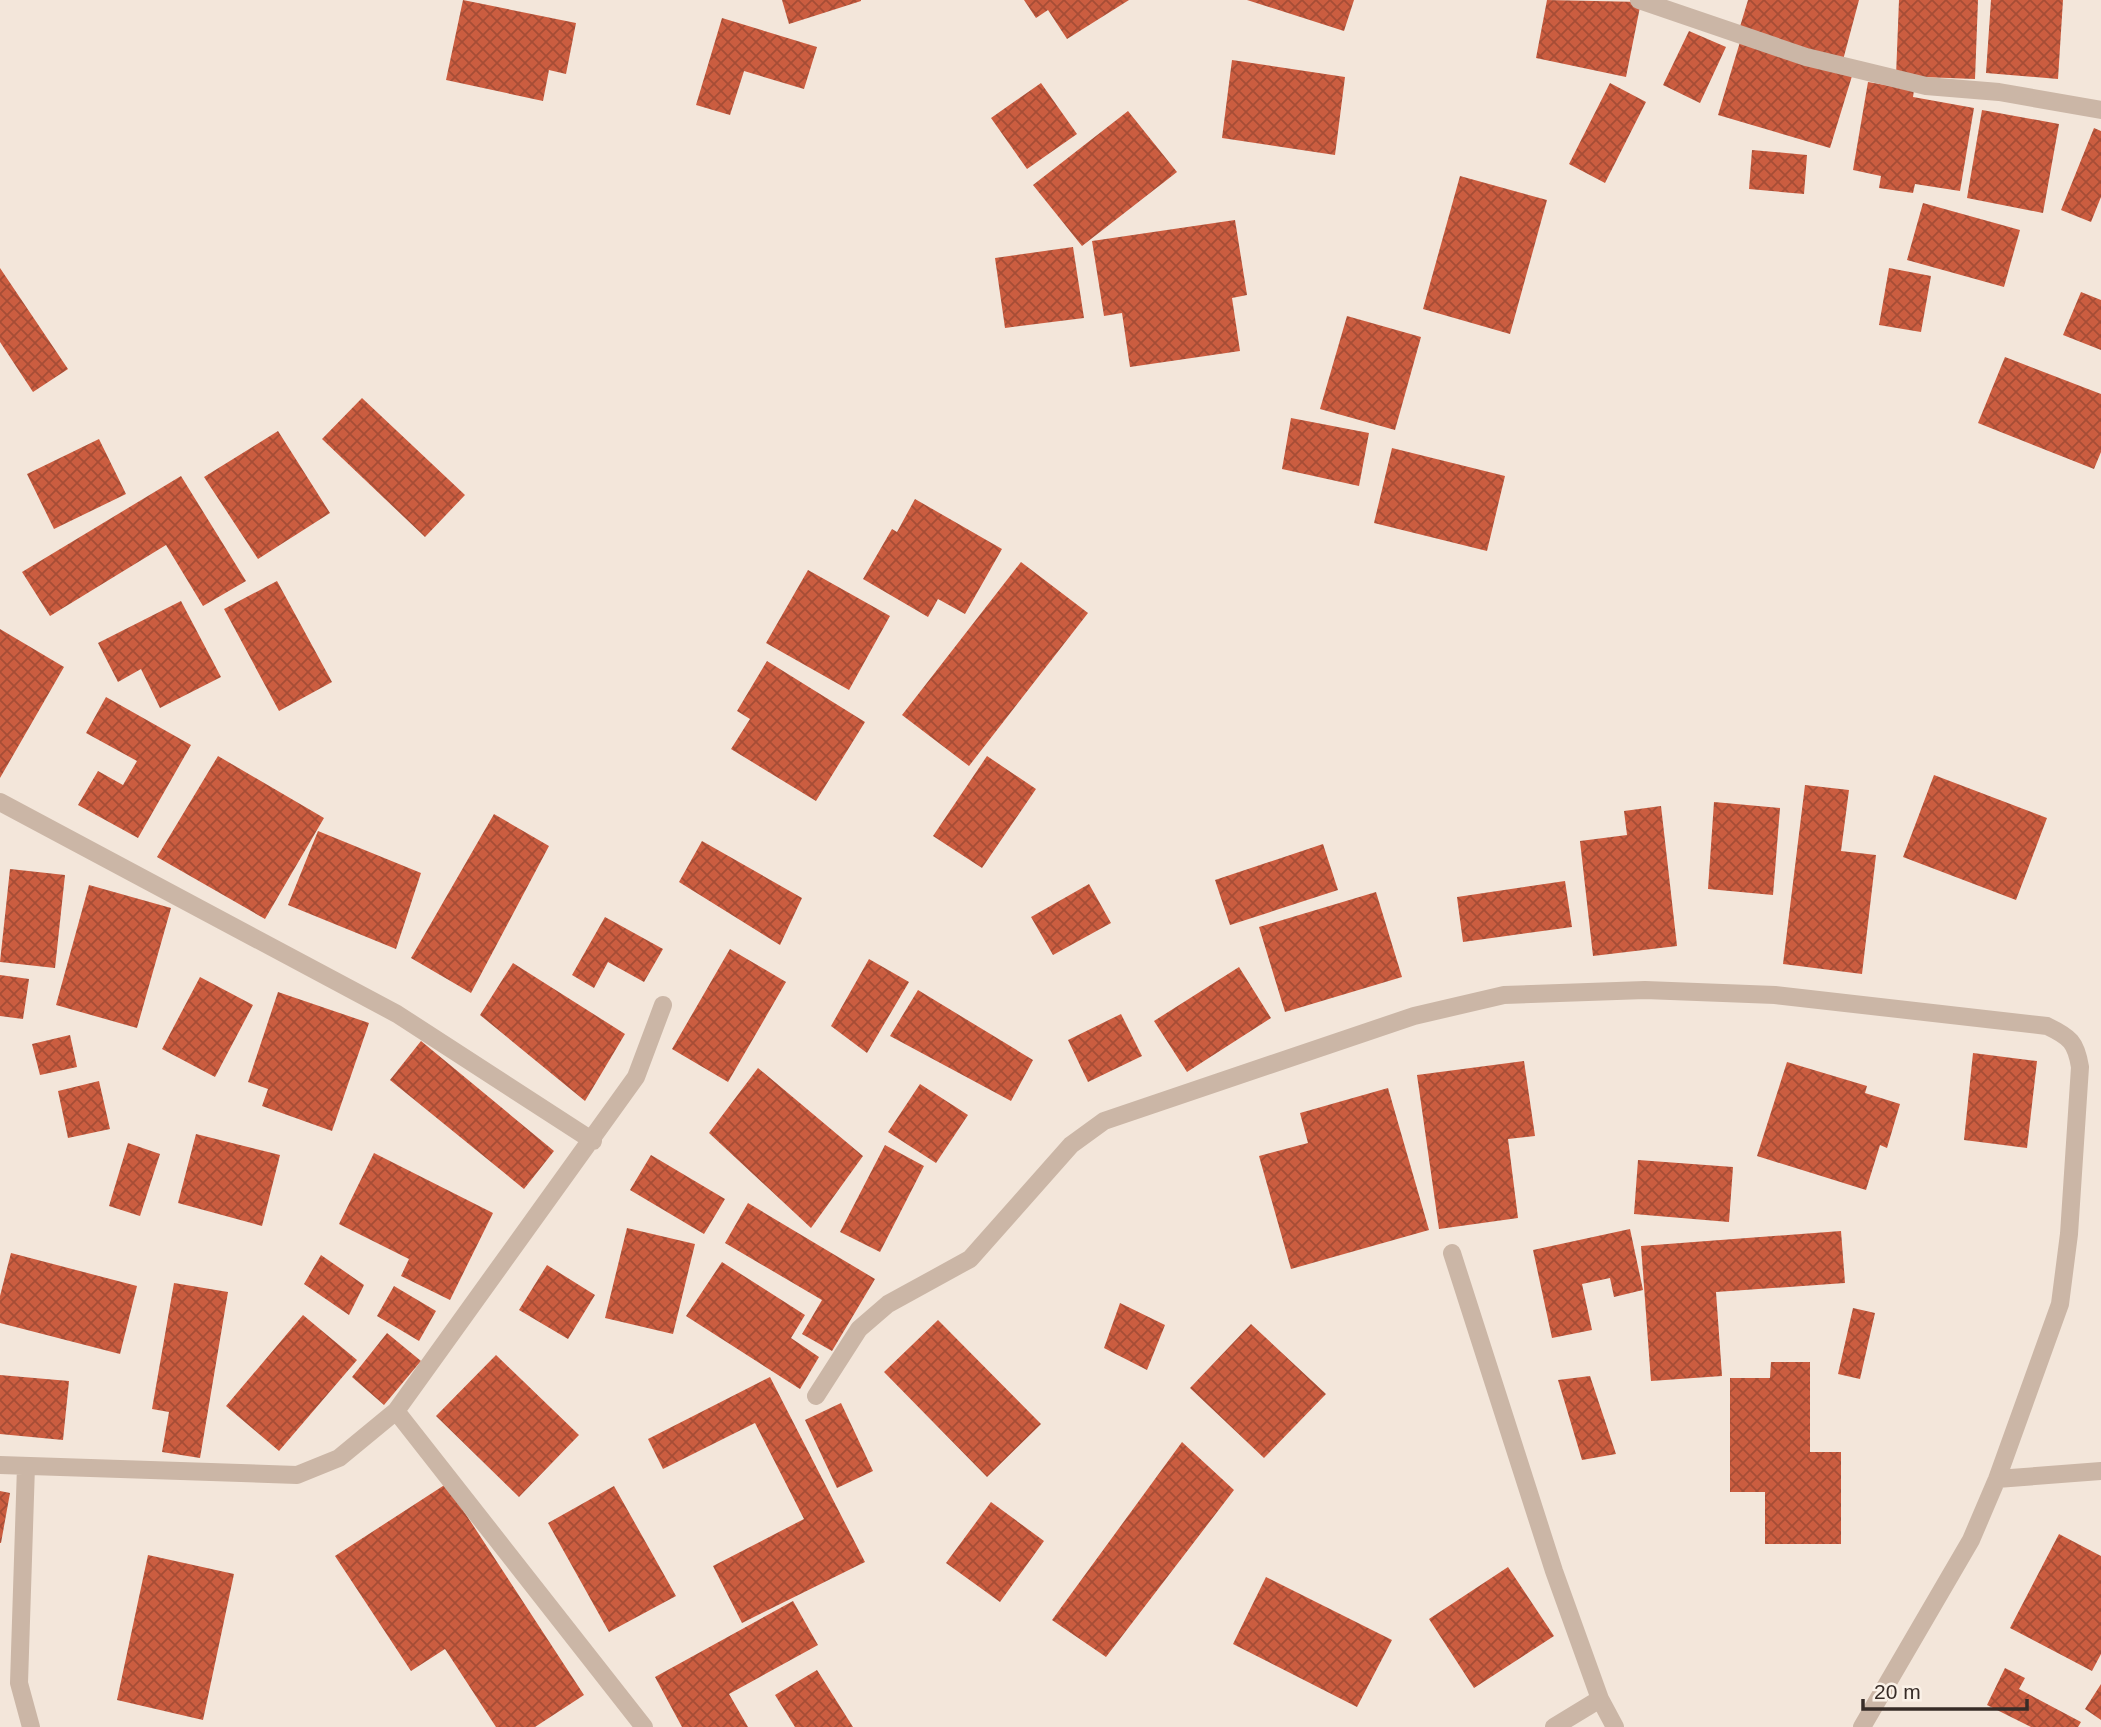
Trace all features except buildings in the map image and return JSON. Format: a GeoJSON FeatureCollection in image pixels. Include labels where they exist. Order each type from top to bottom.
{"type":"FeatureCollection","features":[{"type":"Feature","properties":{"kind":"street"},"geometry":{"type":"LineString","coordinates":[[1639,0],[1806,57],[1912,83],[1999,92],[2101,110]]}},
{"type":"Feature","properties":{"kind":"street"},"geometry":{"type":"LineString","coordinates":[[0,802],[397,1014],[593,1141]]}},
{"type":"Feature","properties":{"kind":"street"},"geometry":{"type":"LineString","coordinates":[[816,1396],[859,1329],[888,1304],[970,1259],[1072,1145],[1104,1121],[1414,1016],[1504,995],[1645,990],[1775,995],[2047,1026],[2072,1041],[2077,1049],[2080,1067],[2070,1220],[2060,1304],[1997,1479],[1958,1567],[1862,1727]]}},
{"type":"Feature","properties":{"kind":"street"},"geometry":{"type":"LineString","coordinates":[[0,1465],[297,1475],[339,1458],[396,1411],[593,1141],[636,1077],[663,1004]]}},
{"type":"Feature","properties":{"kind":"street"},"geometry":{"type":"LineString","coordinates":[[1452,1253],[1554,1571],[1600,1699],[1615,1727]]}},
{"type":"Feature","properties":{"kind":"street"},"geometry":{"type":"LineString","coordinates":[[396,1411],[644,1727]]}},
{"type":"Feature","properties":{"kind":"street"},"geometry":{"type":"LineString","coordinates":[[26,1466],[19,1683],[32,1727]]}},
{"type":"Feature","properties":{"kind":"street"},"geometry":{"type":"LineString","coordinates":[[1997,1479],[2101,1471]]}},
{"type":"Feature","properties":{"kind":"street"},"geometry":{"type":"LineString","coordinates":[[1554,1727],[1600,1699]]}}]}
